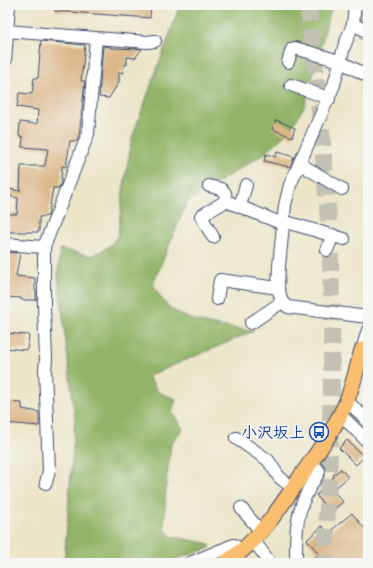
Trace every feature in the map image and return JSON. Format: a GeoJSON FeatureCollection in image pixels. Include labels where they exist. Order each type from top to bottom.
{"type":"FeatureCollection","features":[{"type":"Feature","properties":{"kind":"main road"},"geometry":{"type":"LineString","coordinates":[[226,563],[252,541],[293,488],[333,429],[343,408],[365,350]]}},
{"type":"Feature","properties":{"kind":"street"},"geometry":{"type":"LineString","coordinates":[[5,61],[9,5]]}},
{"type":"Feature","properties":{"kind":"street"},"geometry":{"type":"LineString","coordinates":[[355,5],[353,24],[339,61],[334,85],[290,185],[283,222],[278,266],[278,288],[282,302],[288,307],[368,317]]}},
{"type":"Feature","properties":{"kind":"street"},"geometry":{"type":"LineString","coordinates":[[353,24],[368,32]]}},
{"type":"Feature","properties":{"kind":"street"},"geometry":{"type":"LineString","coordinates":[[6,32],[147,42],[155,41]]}},
{"type":"Feature","properties":{"kind":"street"},"geometry":{"type":"LineString","coordinates":[[46,483],[49,470],[45,370],[44,247],[88,134],[96,38]]}},
{"type":"Feature","properties":{"kind":"street"},"geometry":{"type":"LineString","coordinates":[[288,62],[292,49],[295,48],[339,61],[368,76]]}},
{"type":"Feature","properties":{"kind":"street"},"geometry":{"type":"LineString","coordinates":[[291,85],[328,99]]}},
{"type":"Feature","properties":{"kind":"street"},"geometry":{"type":"LineString","coordinates":[[300,164],[342,189]]}},
{"type":"Feature","properties":{"kind":"street"},"geometry":{"type":"LineString","coordinates":[[240,206],[246,185]]}},
{"type":"Feature","properties":{"kind":"street"},"geometry":{"type":"LineString","coordinates":[[210,186],[221,189],[225,193],[226,201]]}},
{"type":"Feature","properties":{"kind":"street"},"geometry":{"type":"LineString","coordinates":[[213,237],[199,213],[226,201],[283,222],[339,237],[327,250]]}},
{"type":"Feature","properties":{"kind":"street"},"geometry":{"type":"LineString","coordinates":[[5,244],[44,247]]}},
{"type":"Feature","properties":{"kind":"street"},"geometry":{"type":"LineString","coordinates":[[217,299],[220,276],[278,288]]}},
{"type":"Feature","properties":{"kind":"street"},"geometry":{"type":"LineString","coordinates":[[251,324],[282,302]]}},
{"type":"Feature","properties":{"kind":"street"},"geometry":{"type":"LineString","coordinates":[[365,350],[368,330]]}},
{"type":"Feature","properties":{"kind":"street"},"geometry":{"type":"LineString","coordinates":[[343,408],[368,422]]}},
{"type":"Feature","properties":{"kind":"street"},"geometry":{"type":"LineString","coordinates":[[343,408],[368,442]]}},
{"type":"Feature","properties":{"kind":"street"},"geometry":{"type":"LineString","coordinates":[[236,438],[268,460],[279,477],[293,488]]}},
{"type":"Feature","properties":{"kind":"street"},"geometry":{"type":"LineString","coordinates":[[296,563],[298,520],[301,506],[319,471],[311,462]]}},
{"type":"Feature","properties":{"kind":"street"},"geometry":{"type":"LineString","coordinates":[[241,508],[257,527],[252,541]]}},
{"type":"Feature","properties":{"kind":"street"},"geometry":{"type":"LineString","coordinates":[[252,541],[260,549],[264,561]]}},
{"type":"Feature","properties":{"kind":"street"},"geometry":{"type":"LineString","coordinates":[[190,563],[231,546],[252,541]]}},
{"type":"Feature","properties":{"kind":"green space"},"geometry":{"type":"Polygon","coordinates":[[[180,5],[332,5],[305,105],[290,130],[265,153],[187,202],[153,284],[159,295],[168,306],[183,316],[213,325],[254,331],[148,376],[158,392],[176,399],[172,412],[183,429],[171,443],[166,485],[164,528],[170,536],[210,544],[210,548],[173,560],[169,563],[64,563],[75,420],[58,275],[60,249],[92,256],[110,246],[118,235],[123,191],[132,138],[180,5]]]}},
{"type":"Feature","properties":{"kind":"building"},"geometry":{"type":"Polygon","coordinates":[[[55,5],[151,5],[150,18],[55,11],[55,5]]]}},
{"type":"Feature","properties":{"kind":"building"},"geometry":{"type":"Polygon","coordinates":[[[41,41],[85,45],[81,81],[85,81],[79,137],[77,141],[70,141],[66,167],[62,166],[59,188],[53,188],[48,216],[39,217],[39,232],[5,232],[5,214],[17,214],[18,198],[5,195],[5,188],[20,191],[21,166],[45,166],[48,149],[22,147],[23,137],[19,136],[20,122],[37,124],[38,110],[17,107],[19,93],[32,94],[34,78],[38,78],[41,41]]]}},
{"type":"Feature","properties":{"kind":"building"},"geometry":{"type":"Polygon","coordinates":[[[103,46],[111,48],[142,49],[135,58],[127,57],[127,65],[124,65],[123,73],[119,72],[119,82],[109,98],[99,97],[103,46]]]}},
{"type":"Feature","properties":{"kind":"building"},"geometry":{"type":"Polygon","coordinates":[[[276,120],[295,128],[292,137],[272,129],[276,120]]]}},
{"type":"Feature","properties":{"kind":"building"},"geometry":{"type":"Polygon","coordinates":[[[277,152],[294,157],[290,167],[264,161],[266,154],[276,157],[277,152]]]}},
{"type":"Feature","properties":{"kind":"building"},"geometry":{"type":"Polygon","coordinates":[[[6,252],[20,253],[16,276],[35,278],[36,300],[21,300],[21,298],[7,297],[7,293],[5,293],[6,252]]]}},
{"type":"Feature","properties":{"kind":"building"},"geometry":{"type":"Polygon","coordinates":[[[5,333],[29,335],[27,350],[5,348],[5,333]]]}},
{"type":"Feature","properties":{"kind":"building"},"geometry":{"type":"Polygon","coordinates":[[[5,402],[22,403],[22,409],[39,412],[39,426],[5,423],[5,402]]]}},
{"type":"Feature","properties":{"kind":"building"},"geometry":{"type":"Polygon","coordinates":[[[347,440],[364,457],[356,465],[339,448],[347,440]]]}},
{"type":"Feature","properties":{"kind":"building"},"geometry":{"type":"Polygon","coordinates":[[[341,469],[348,477],[333,490],[343,502],[330,512],[316,495],[329,484],[328,482],[334,477],[333,475],[341,469]]]}},
{"type":"Feature","properties":{"kind":"building"},"geometry":{"type":"Polygon","coordinates":[[[352,513],[368,533],[368,563],[308,563],[319,554],[307,540],[322,526],[328,533],[352,513]]]}},
{"type":"Feature","properties":{"kind":"tunnel"},"geometry":{"type":"LineString","coordinates":[[308,5],[323,144],[331,270],[332,353],[325,563]]}},
{"type":"Feature","properties":{"kind":"tunnel"},"geometry":{"type":"LineString","coordinates":[[363,5],[368,39]]}},
{"type":"Feature","properties":{"kind":"place","name":"小沢坂上"},"geometry":{"type":"Point","coordinates":[319,432]}}]}
